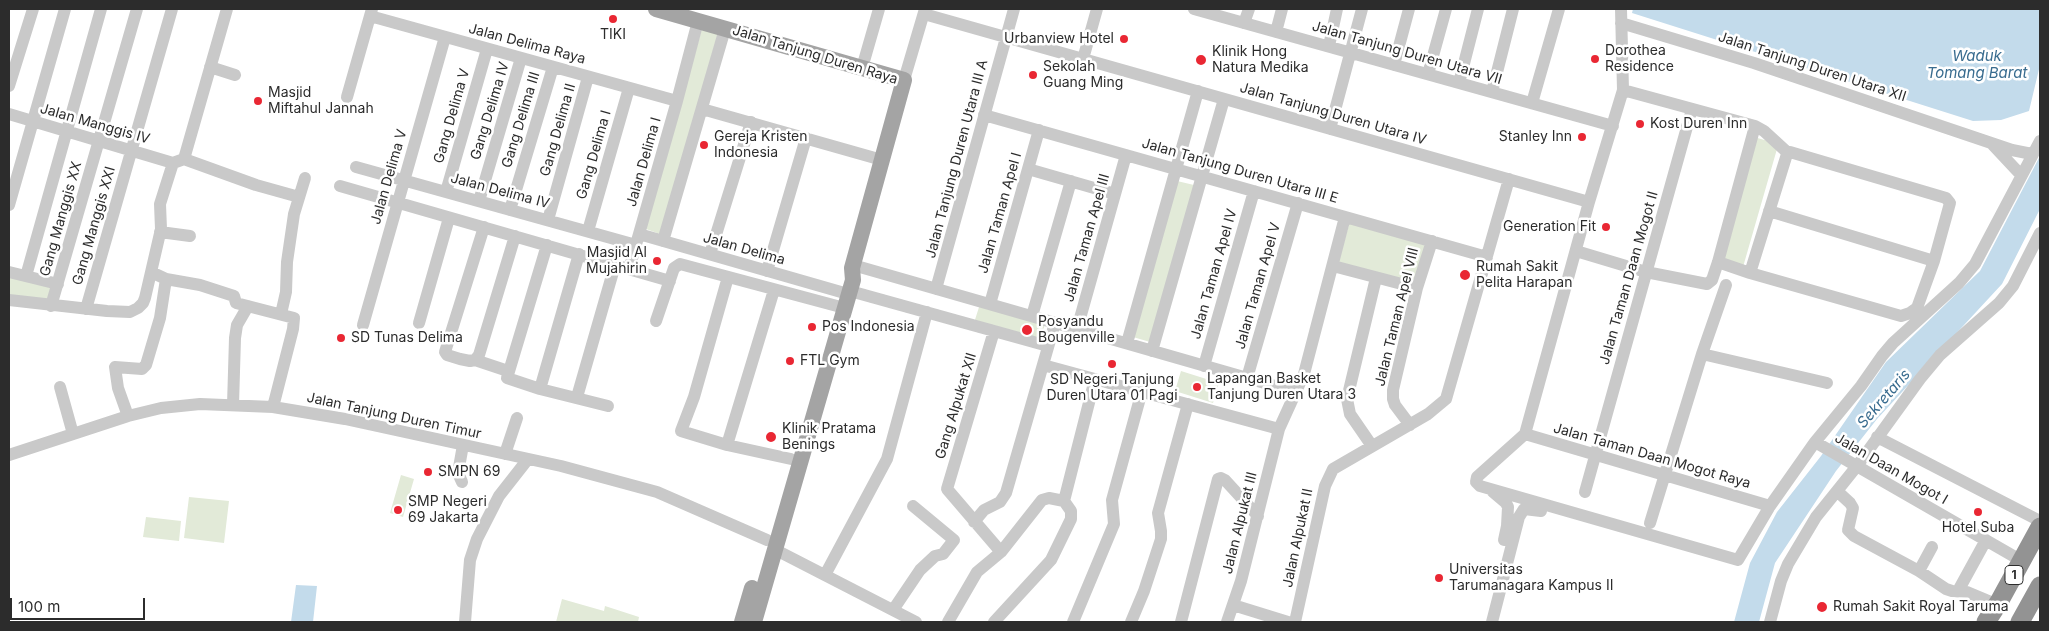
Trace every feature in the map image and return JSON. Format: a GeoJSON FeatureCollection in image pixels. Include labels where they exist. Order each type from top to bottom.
{"type":"FeatureCollection","features":[{"type":"Feature","properties":{"kind":"highway","name":"1"},"geometry":{"type":"LineString","coordinates":[[1986,622],[1998,605],[2040,527]]}},
{"type":"Feature","properties":{"kind":"highway","name":"1"},"geometry":{"type":"LineString","coordinates":[[2020,622],[2040,586]]}},
{"type":"Feature","properties":{"kind":"main road","name":"Jalan Tanjung Duren Raya"},"geometry":{"type":"LineString","coordinates":[[660,9],[904,80],[853,267],[846,277],[842,297],[770,545],[742,622]]}},
{"type":"Feature","properties":{"kind":"main road","name":"Jalan Tanjung Duren Raya"},"geometry":{"type":"LineString","coordinates":[[754,622],[791,459],[842,297]]}},
{"type":"Feature","properties":{"kind":"street"},"geometry":{"type":"LineString","coordinates":[[9,86],[33,9]]}},
{"type":"Feature","properties":{"kind":"street"},"geometry":{"type":"LineString","coordinates":[[9,205],[65,9]]}},
{"type":"Feature","properties":{"kind":"street"},"geometry":{"type":"LineString","coordinates":[[26,276],[101,9]]}},
{"type":"Feature","properties":{"kind":"street","name":"Gang Manggis XX"},"geometry":{"type":"LineString","coordinates":[[51,306],[137,9]]}},
{"type":"Feature","properties":{"kind":"street","name":"Gang Manggis XXI"},"geometry":{"type":"LineString","coordinates":[[86,309],[172,9]]}},
{"type":"Feature","properties":{"kind":"street"},"geometry":{"type":"LineString","coordinates":[[9,300],[51,306],[130,312],[143,303],[160,232],[160,204],[179,161],[227,9]]}},
{"type":"Feature","properties":{"kind":"street","name":"Jalan Tanjung Duren Utara III A"},"geometry":{"type":"LineString","coordinates":[[936,289],[1014,9]]}},
{"type":"Feature","properties":{"kind":"street"},"geometry":{"type":"LineString","coordinates":[[1084,59],[1097,9]]}},
{"type":"Feature","properties":{"kind":"street","name":"Jalan Tanjung Duren Utara VII"},"geometry":{"type":"LineString","coordinates":[[1194,9],[1213,11],[1244,23],[1613,126]]}},
{"type":"Feature","properties":{"kind":"street"},"geometry":{"type":"LineString","coordinates":[[1244,23],[1248,9]]}},
{"type":"Feature","properties":{"kind":"street"},"geometry":{"type":"LineString","coordinates":[[1276,32],[1282,9]]}},
{"type":"Feature","properties":{"kind":"street"},"geometry":{"type":"LineString","coordinates":[[1329,46],[1337,9]]}},
{"type":"Feature","properties":{"kind":"street"},"geometry":{"type":"LineString","coordinates":[[1330,129],[1362,9]]}},
{"type":"Feature","properties":{"kind":"street"},"geometry":{"type":"LineString","coordinates":[[1394,65],[1409,9]]}},
{"type":"Feature","properties":{"kind":"street"},"geometry":{"type":"LineString","coordinates":[[1428,74],[1446,9]]}},
{"type":"Feature","properties":{"kind":"street"},"geometry":{"type":"LineString","coordinates":[[1459,83],[1478,9]]}},
{"type":"Feature","properties":{"kind":"street"},"geometry":{"type":"LineString","coordinates":[[1492,92],[1513,9]]}},
{"type":"Feature","properties":{"kind":"street"},"geometry":{"type":"LineString","coordinates":[[1532,103],[1559,9]]}},
{"type":"Feature","properties":{"kind":"street"},"geometry":{"type":"LineString","coordinates":[[1484,622],[1508,526],[1509,513],[1506,503],[1481,486],[1477,477],[1524,434],[1589,202],[1623,90],[1621,9]]}},
{"type":"Feature","properties":{"kind":"street"},"geometry":{"type":"LineString","coordinates":[[862,68],[875,10]]}},
{"type":"Feature","properties":{"kind":"street"},"geometry":{"type":"LineString","coordinates":[[904,80],[924,11]]}},
{"type":"Feature","properties":{"kind":"street","name":"Jalan Tanjung Duren Utara IV"},"geometry":{"type":"LineString","coordinates":[[924,11],[1006,37],[1589,202]]}},
{"type":"Feature","properties":{"kind":"street"},"geometry":{"type":"LineString","coordinates":[[347,97],[371,13]]}},
{"type":"Feature","properties":{"kind":"street","name":"Jalan Delima Raya"},"geometry":{"type":"LineString","coordinates":[[371,13],[445,37],[677,101]]}},
{"type":"Feature","properties":{"kind":"street","name":"Jalan Delima I"},"geometry":{"type":"LineString","coordinates":[[629,269],[698,21]]}},
{"type":"Feature","properties":{"kind":"street","name":"Jalan Tanjung Duren Utara XII"},"geometry":{"type":"LineString","coordinates":[[1621,22],[1763,66],[1944,126],[1992,144],[2032,154]]}},
{"type":"Feature","properties":{"kind":"street"},"geometry":{"type":"LineString","coordinates":[[663,241],[725,28]]}},
{"type":"Feature","properties":{"kind":"street","name":"Jalan Delima V"},"geometry":{"type":"LineString","coordinates":[[363,325],[445,37]]}},
{"type":"Feature","properties":{"kind":"street","name":"Gang Delima V"},"geometry":{"type":"LineString","coordinates":[[446,192],[487,49]]}},
{"type":"Feature","properties":{"kind":"street","name":"Gang Delima IV"},"geometry":{"type":"LineString","coordinates":[[478,201],[521,58]]}},
{"type":"Feature","properties":{"kind":"street"},"geometry":{"type":"LineString","coordinates":[[210,67],[235,75]]}},
{"type":"Feature","properties":{"kind":"street","name":"Gang Delima III"},"geometry":{"type":"LineString","coordinates":[[510,210],[553,67]]}},
{"type":"Feature","properties":{"kind":"street","name":"Gang Delima II"},"geometry":{"type":"LineString","coordinates":[[548,220],[588,77]]}},
{"type":"Feature","properties":{"kind":"street","name":"Gang Delima I"},"geometry":{"type":"LineString","coordinates":[[588,231],[629,88]]}},
{"type":"Feature","properties":{"kind":"street"},"geometry":{"type":"LineString","coordinates":[[1623,90],[1755,126],[1789,152],[1946,198],[1950,203],[1934,261],[1917,308],[1910,314],[1901,316],[1718,262]]}},
{"type":"Feature","properties":{"kind":"street"},"geometry":{"type":"LineString","coordinates":[[1127,344],[1198,92]]}},
{"type":"Feature","properties":{"kind":"street"},"geometry":{"type":"LineString","coordinates":[[1152,351],[1224,99]]}},
{"type":"Feature","properties":{"kind":"street"},"geometry":{"type":"LineString","coordinates":[[702,109],[882,160]]}},
{"type":"Feature","properties":{"kind":"street","name":"Jalan Taman Daan Mogot II"},"geometry":{"type":"LineString","coordinates":[[1585,492],[1692,109]]}},
{"type":"Feature","properties":{"kind":"street","name":"Jalan Manggis IV"},"geometry":{"type":"LineString","coordinates":[[9,114],[131,150],[179,161],[299,197]]}},
{"type":"Feature","properties":{"kind":"street","name":"Jalan Tanjung Duren Utara III E"},"geometry":{"type":"LineString","coordinates":[[984,115],[1487,257]]}},
{"type":"Feature","properties":{"kind":"street"},"geometry":{"type":"LineString","coordinates":[[710,254],[751,122]]}},
{"type":"Feature","properties":{"kind":"street"},"geometry":{"type":"LineString","coordinates":[[1576,251],[1646,272],[1707,284],[1712,280],[1718,262],[1755,126]]}},
{"type":"Feature","properties":{"kind":"street","name":"Jalan Taman Apel I"},"geometry":{"type":"LineString","coordinates":[[990,304],[1039,130]]}},
{"type":"Feature","properties":{"kind":"street"},"geometry":{"type":"LineString","coordinates":[[767,271],[806,138]]}},
{"type":"Feature","properties":{"kind":"street"},"geometry":{"type":"LineString","coordinates":[[1819,444],[1893,343],[1967,275],[1984,247],[2040,141]]}},
{"type":"Feature","properties":{"kind":"street","name":"Jalan Tanjung Duren Utara XII"},"geometry":{"type":"LineString","coordinates":[[1992,144],[2021,174]]}},
{"type":"Feature","properties":{"kind":"street"},"geometry":{"type":"LineString","coordinates":[[1750,273],[1789,152]]}},
{"type":"Feature","properties":{"kind":"street","name":"Jalan Taman Apel III"},"geometry":{"type":"LineString","coordinates":[[1077,329],[1126,155]]}},
{"type":"Feature","properties":{"kind":"street","name":"Jalan Delima IV"},"geometry":{"type":"LineString","coordinates":[[356,167],[588,231],[638,240]]}},
{"type":"Feature","properties":{"kind":"street"},"geometry":{"type":"LineString","coordinates":[[1028,169],[1116,194]]}},
{"type":"Feature","properties":{"kind":"street"},"geometry":{"type":"LineString","coordinates":[[281,314],[286,292],[288,255],[299,197],[305,178]]}},
{"type":"Feature","properties":{"kind":"street"},"geometry":{"type":"LineString","coordinates":[[1376,278],[1348,399],[1350,414],[1372,446],[1435,409],[1446,398],[1509,179]]}},
{"type":"Feature","properties":{"kind":"street"},"geometry":{"type":"LineString","coordinates":[[1032,316],[1071,181]]}},
{"type":"Feature","properties":{"kind":"street"},"geometry":{"type":"LineString","coordinates":[[340,186],[670,281]]}},
{"type":"Feature","properties":{"kind":"street","name":"Jalan Taman Apel IV"},"geometry":{"type":"LineString","coordinates":[[1204,366],[1254,191]]}},
{"type":"Feature","properties":{"kind":"street","name":"Jalan Taman Apel V"},"geometry":{"type":"LineString","coordinates":[[1247,378],[1298,203]]}},
{"type":"Feature","properties":{"kind":"street"},"geometry":{"type":"LineString","coordinates":[[1769,211],[1934,261]]}},
{"type":"Feature","properties":{"kind":"street","name":"Jalan Alpukat III"},"geometry":{"type":"LineString","coordinates":[[1227,622],[1258,516],[1279,430],[1304,374],[1345,217]]}},
{"type":"Feature","properties":{"kind":"street"},"geometry":{"type":"LineString","coordinates":[[419,323],[449,218]]}},
{"type":"Feature","properties":{"kind":"street"},"geometry":{"type":"LineString","coordinates":[[484,227],[445,352],[447,355],[470,361],[475,360],[508,371]]}},
{"type":"Feature","properties":{"kind":"street"},"geometry":{"type":"LineString","coordinates":[[160,232],[190,236]]}},
{"type":"Feature","properties":{"kind":"street"},"geometry":{"type":"LineString","coordinates":[[1770,622],[1781,581],[1788,564],[1816,517],[1854,464],[1940,355],[1999,303],[2012,286],[2040,233]]}},
{"type":"Feature","properties":{"kind":"street"},"geometry":{"type":"LineString","coordinates":[[475,360],[479,356],[515,236]]}},
{"type":"Feature","properties":{"kind":"street","name":"Jalan Delima"},"geometry":{"type":"LineString","coordinates":[[638,240],[663,241],[710,254],[842,297]]}},
{"type":"Feature","properties":{"kind":"street","name":"Jalan Taman Apel VIII"},"geometry":{"type":"LineString","coordinates":[[1410,425],[1395,405],[1393,399],[1417,288],[1432,241]]}},
{"type":"Feature","properties":{"kind":"street"},"geometry":{"type":"LineString","coordinates":[[547,246],[508,371],[508,378],[540,389],[608,406]]}},
{"type":"Feature","properties":{"kind":"street"},"geometry":{"type":"LineString","coordinates":[[540,389],[579,254]]}},
{"type":"Feature","properties":{"kind":"street"},"geometry":{"type":"LineString","coordinates":[[577,398],[615,265]]}},
{"type":"Feature","properties":{"kind":"street"},"geometry":{"type":"LineString","coordinates":[[656,322],[674,268],[678,265],[774,290],[842,297],[927,312],[1048,346]]}},
{"type":"Feature","properties":{"kind":"street"},"geometry":{"type":"LineString","coordinates":[[1333,266],[1417,288]]}},
{"type":"Feature","properties":{"kind":"street"},"geometry":{"type":"LineString","coordinates":[[853,267],[990,304],[1296,392]]}},
{"type":"Feature","properties":{"kind":"street"},"geometry":{"type":"LineString","coordinates":[[9,272],[58,284]]}},
{"type":"Feature","properties":{"kind":"street"},"geometry":{"type":"LineString","coordinates":[[151,272],[166,279],[200,285],[234,296],[234,302],[293,317],[294,324],[273,407]]}},
{"type":"Feature","properties":{"kind":"street"},"geometry":{"type":"LineString","coordinates":[[728,277],[694,397],[680,428],[682,432],[727,445],[791,459]]}},
{"type":"Feature","properties":{"kind":"street"},"geometry":{"type":"LineString","coordinates":[[128,416],[118,388],[115,367],[142,370],[146,365],[162,304],[166,279]]}},
{"type":"Feature","properties":{"kind":"street"},"geometry":{"type":"LineString","coordinates":[[1650,523],[1702,354],[1726,285]]}},
{"type":"Feature","properties":{"kind":"street"},"geometry":{"type":"LineString","coordinates":[[727,445],[774,290]]}},
{"type":"Feature","properties":{"kind":"street"},"geometry":{"type":"LineString","coordinates":[[145,298],[162,304]]}},
{"type":"Feature","properties":{"kind":"street"},"geometry":{"type":"LineString","coordinates":[[232,404],[235,338],[237,326],[248,306]]}},
{"type":"Feature","properties":{"kind":"street"},"geometry":{"type":"LineString","coordinates":[[825,575],[887,459],[927,312]]}},
{"type":"Feature","properties":{"kind":"street"},"geometry":{"type":"LineString","coordinates":[[1001,552],[974,522],[984,510],[995,506],[1003,498],[1054,323]]}},
{"type":"Feature","properties":{"kind":"street","name":"Gang Alpukat XII"},"geometry":{"type":"LineString","coordinates":[[974,522],[947,489],[994,331]]}},
{"type":"Feature","properties":{"kind":"street"},"geometry":{"type":"LineString","coordinates":[[1702,354],[1827,383]]}},
{"type":"Feature","properties":{"kind":"street"},"geometry":{"type":"LineString","coordinates":[[1043,365],[1279,430]]}},
{"type":"Feature","properties":{"kind":"street"},"geometry":{"type":"LineString","coordinates":[[1064,502],[1095,379]]}},
{"type":"Feature","properties":{"kind":"street"},"geometry":{"type":"LineString","coordinates":[[60,387],[73,434]]}},
{"type":"Feature","properties":{"kind":"street"},"geometry":{"type":"LineString","coordinates":[[1073,622],[1114,524],[1112,500],[1142,392]]}},
{"type":"Feature","properties":{"kind":"street","name":"Jalan Tanjung Duren Timur"},"geometry":{"type":"LineString","coordinates":[[9,456],[128,416],[162,408],[188,405],[232,404],[273,407],[345,419],[561,466],[657,492],[770,545],[916,622]]}},
{"type":"Feature","properties":{"kind":"street"},"geometry":{"type":"LineString","coordinates":[[1132,622],[1144,592],[1161,538],[1162,531],[1158,514],[1188,404]]}},
{"type":"Feature","properties":{"kind":"street"},"geometry":{"type":"LineString","coordinates":[[505,454],[517,418]]}},
{"type":"Feature","properties":{"kind":"street","name":"Jalan Taman Daan Mogot Raya"},"geometry":{"type":"LineString","coordinates":[[1524,434],[1770,506]]}},
{"type":"Feature","properties":{"kind":"street"},"geometry":{"type":"LineString","coordinates":[[1877,437],[1995,504],[2040,521]]}},
{"type":"Feature","properties":{"kind":"street","name":"Jalan Daan Mogot I"},"geometry":{"type":"LineString","coordinates":[[1590,519],[1738,560],[1770,506],[1819,444],[2022,561]]}},
{"type":"Feature","properties":{"kind":"street"},"geometry":{"type":"LineString","coordinates":[[462,482],[458,473],[463,445]]}},
{"type":"Feature","properties":{"kind":"street","name":"Jalan Alpukat II"},"geometry":{"type":"LineString","coordinates":[[1295,622],[1325,486],[1333,469],[1338,464],[1372,446]]}},
{"type":"Feature","properties":{"kind":"street"},"geometry":{"type":"LineString","coordinates":[[466,622],[470,560],[477,539],[500,496],[528,459]]}},
{"type":"Feature","properties":{"kind":"street"},"geometry":{"type":"LineString","coordinates":[[1181,622],[1218,479],[1226,480],[1258,516]]}},
{"type":"Feature","properties":{"kind":"street"},"geometry":{"type":"LineString","coordinates":[[1481,486],[1590,519]]}},
{"type":"Feature","properties":{"kind":"street"},"geometry":{"type":"LineString","coordinates":[[1836,491],[1850,502],[1853,508],[1848,530],[1854,536],[1919,571],[1946,589],[1967,592],[1998,605]]}},
{"type":"Feature","properties":{"kind":"street"},"geometry":{"type":"LineString","coordinates":[[948,622],[978,572],[1001,552],[1042,500],[1049,498],[1064,502],[1071,511],[1071,519],[1051,560],[994,622]]}},
{"type":"Feature","properties":{"kind":"street"},"geometry":{"type":"LineString","coordinates":[[893,610],[922,567],[935,556],[942,554],[954,540],[913,506]]}},
{"type":"Feature","properties":{"kind":"street"},"geometry":{"type":"LineString","coordinates":[[1492,622],[1512,540],[1522,512],[1528,508],[1579,519],[1590,519]]}},
{"type":"Feature","properties":{"kind":"street"},"geometry":{"type":"LineString","coordinates":[[1958,591],[1986,540]]}},
{"type":"Feature","properties":{"kind":"street"},"geometry":{"type":"LineString","coordinates":[[1919,571],[1932,547]]}},
{"type":"Feature","properties":{"kind":"street"},"geometry":{"type":"LineString","coordinates":[[1233,604],[1288,622]]}},
{"type":"Feature","properties":{"kind":"green space"},"geometry":{"type":"Polygon","coordinates":[[[703,25],[719,30],[660,234],[646,229],[703,25]]]}},
{"type":"Feature","properties":{"kind":"green space"},"geometry":{"type":"Polygon","coordinates":[[[1754,137],[1775,143],[1777,149],[1743,267],[1716,259],[1754,137]]]}},
{"type":"Feature","properties":{"kind":"green space"},"geometry":{"type":"Polygon","coordinates":[[[1177,181],[1194,185],[1150,342],[1133,337],[1177,181]]]}},
{"type":"Feature","properties":{"kind":"green space"},"geometry":{"type":"Polygon","coordinates":[[[1350,221],[1428,245],[1416,283],[1338,264],[1350,221]]]}},
{"type":"Feature","properties":{"kind":"green space"},"geometry":{"type":"Polygon","coordinates":[[[9,274],[53,286],[48,308],[9,305],[9,274]]]}},
{"type":"Feature","properties":{"kind":"green space"},"geometry":{"type":"Polygon","coordinates":[[[980,304],[1045,324],[1039,346],[973,326],[980,304]]]}},
{"type":"Feature","properties":{"kind":"green space","name":"Lapangan Basket Tanjung Duren Utara 3"},"geometry":{"type":"Polygon","coordinates":[[[1181,371],[1219,383],[1213,403],[1175,391],[1181,371]]]}},
{"type":"Feature","properties":{"kind":"green space"},"geometry":{"type":"Polygon","coordinates":[[[401,475],[414,479],[403,517],[390,513],[401,475]]]}},
{"type":"Feature","properties":{"kind":"green space"},"geometry":{"type":"Polygon","coordinates":[[[189,497],[229,501],[224,543],[184,538],[189,497]]]}},
{"type":"Feature","properties":{"kind":"green space"},"geometry":{"type":"Polygon","coordinates":[[[146,517],[181,521],[179,541],[143,537],[146,517]]]}},
{"type":"Feature","properties":{"kind":"green space"},"geometry":{"type":"Polygon","coordinates":[[[562,599],[604,611],[605,606],[639,617],[638,622],[556,622],[562,599]]]}},
{"type":"Feature","properties":{"kind":"water","name":"Waduk Tomang Barat"},"geometry":{"type":"Polygon","coordinates":[[[1633,9],[2040,9],[2040,65],[2029,111],[2001,120],[1973,121],[1632,13],[1633,9]]]}},
{"type":"Feature","properties":{"kind":"water","name":"Sekretaris"},"geometry":{"type":"Polygon","coordinates":[[[2040,156],[2040,209],[2002,284],[1877,419],[1836,471],[1775,563],[1759,622],[1734,622],[1750,563],[1777,512],[1821,456],[1886,362],[1980,271],[2040,156]]]}},
{"type":"Feature","properties":{"kind":"water"},"geometry":{"type":"Polygon","coordinates":[[[296,585],[317,586],[313,622],[291,622],[296,585]]]}},
{"type":"Feature","properties":{"kind":"place","name":"TIKI"},"geometry":{"type":"Point","coordinates":[613,19]}},
{"type":"Feature","properties":{"kind":"place","name":"Urbanview Hotel"},"geometry":{"type":"Point","coordinates":[1124,39]}},
{"type":"Feature","properties":{"kind":"place","name":"Dorothea Residence"},"geometry":{"type":"Point","coordinates":[1595,59]}},
{"type":"Feature","properties":{"kind":"place","name":"Klinik Hong Natura Medika"},"geometry":{"type":"Point","coordinates":[1201,60]}},
{"type":"Feature","properties":{"kind":"place","name":"Sekolah Guang Ming"},"geometry":{"type":"Point","coordinates":[1033,75]}},
{"type":"Feature","properties":{"kind":"place","name":"Masjid Miftahul Jannah"},"geometry":{"type":"Point","coordinates":[258,101]}},
{"type":"Feature","properties":{"kind":"place","name":"Kost Duren Inn"},"geometry":{"type":"Point","coordinates":[1640,124]}},
{"type":"Feature","properties":{"kind":"place","name":"Stanley Inn"},"geometry":{"type":"Point","coordinates":[1582,137]}},
{"type":"Feature","properties":{"kind":"place","name":"Gereja Kristen Indonesia"},"geometry":{"type":"Point","coordinates":[704,145]}},
{"type":"Feature","properties":{"kind":"place","name":"Generation Fit"},"geometry":{"type":"Point","coordinates":[1606,227]}},
{"type":"Feature","properties":{"kind":"place","name":"Masjid Al Mujahirin"},"geometry":{"type":"Point","coordinates":[657,261]}},
{"type":"Feature","properties":{"kind":"place","name":"Rumah Sakit Pelita Harapan"},"geometry":{"type":"Point","coordinates":[1465,275]}},
{"type":"Feature","properties":{"kind":"place","name":"Pos Indonesia"},"geometry":{"type":"Point","coordinates":[812,327]}},
{"type":"Feature","properties":{"kind":"place","name":"Posyandu Bougenville"},"geometry":{"type":"Point","coordinates":[1027,330]}},
{"type":"Feature","properties":{"kind":"place","name":"SD Tunas Delima"},"geometry":{"type":"Point","coordinates":[341,338]}},
{"type":"Feature","properties":{"kind":"place","name":"FTL Gym"},"geometry":{"type":"Point","coordinates":[790,361]}},
{"type":"Feature","properties":{"kind":"place","name":"SD Negeri Tanjung Duren Utara 01 Pagi"},"geometry":{"type":"Point","coordinates":[1112,364]}},
{"type":"Feature","properties":{"kind":"place","name":"Lapangan Basket Tanjung Duren Utara 3"},"geometry":{"type":"Point","coordinates":[1197,387]}},
{"type":"Feature","properties":{"kind":"place","name":"Klinik Pratama Benings"},"geometry":{"type":"Point","coordinates":[771,437]}},
{"type":"Feature","properties":{"kind":"place","name":"SMPN 69"},"geometry":{"type":"Point","coordinates":[428,472]}},
{"type":"Feature","properties":{"kind":"place","name":"SMP Negeri 69 Jakarta"},"geometry":{"type":"Point","coordinates":[398,510]}},
{"type":"Feature","properties":{"kind":"place","name":"Hotel Suba"},"geometry":{"type":"Point","coordinates":[1978,512]}},
{"type":"Feature","properties":{"kind":"place","name":"Universitas Tarumanagara Kampus II"},"geometry":{"type":"Point","coordinates":[1439,578]}},
{"type":"Feature","properties":{"kind":"place","name":"Rumah Sakit Royal Taruma"},"geometry":{"type":"Point","coordinates":[1822,607]}}]}
